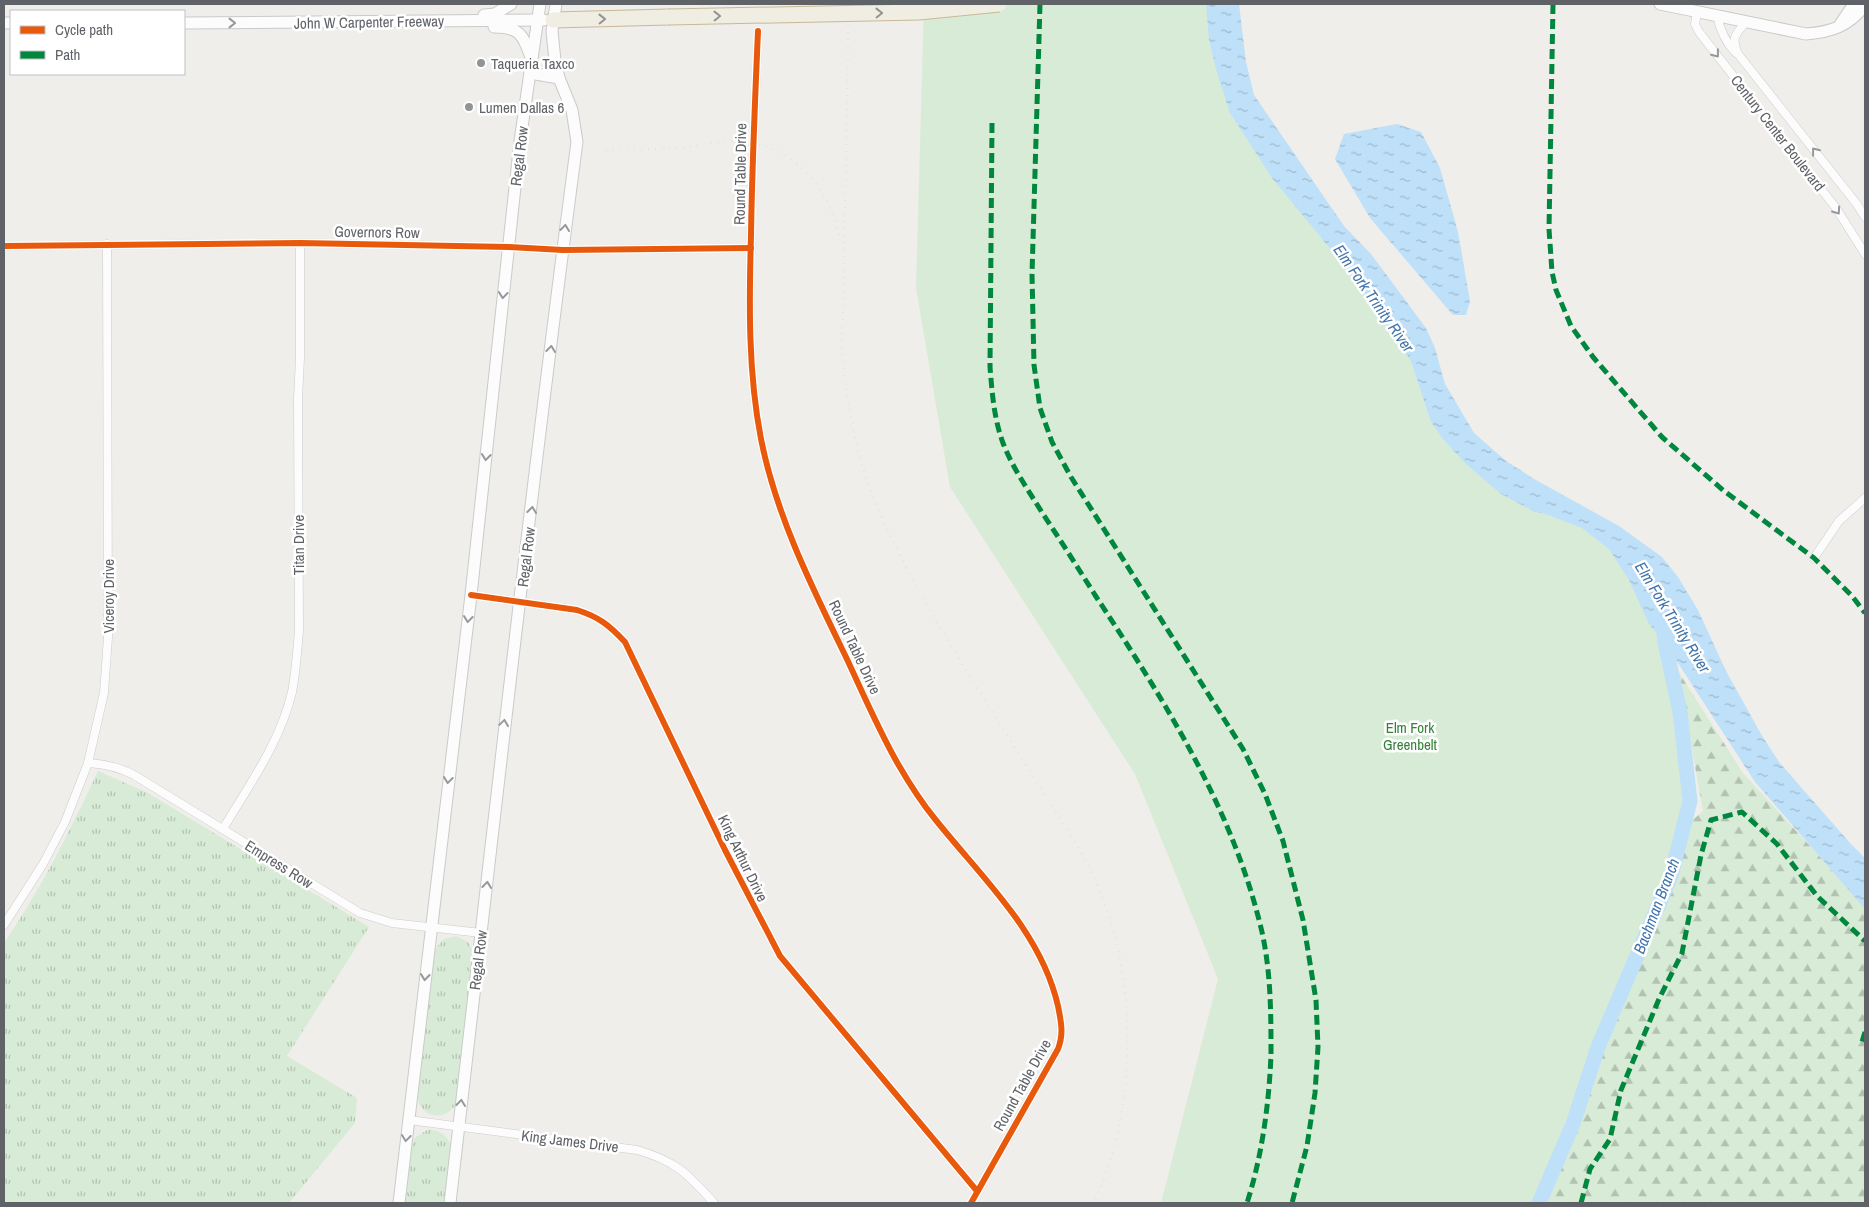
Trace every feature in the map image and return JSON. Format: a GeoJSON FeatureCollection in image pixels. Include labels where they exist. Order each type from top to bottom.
{"type":"FeatureCollection","features":[{"type":"Feature","properties":{"kind":"highway"},"geometry":{"type":"LineString","coordinates":[[553,20],[919,12],[999,4]]}},
{"type":"Feature","properties":{"kind":"main road"},"geometry":{"type":"LineString","coordinates":[[454,21],[464,16],[495,14],[511,4]]}},
{"type":"Feature","properties":{"kind":"main road","name":"Regal Row"},"geometry":{"type":"LineString","coordinates":[[399,1203],[430,928],[471,595],[520,141],[540,4]]}},
{"type":"Feature","properties":{"kind":"main road","name":"Regal Row"},"geometry":{"type":"LineString","coordinates":[[450,1203],[503,735],[577,142],[572,110],[559,78],[553,43],[553,20],[556,4]]}},
{"type":"Feature","properties":{"kind":"main road"},"geometry":{"type":"LineString","coordinates":[[1660,4],[1806,34],[1821,33],[1848,24],[1865,5]]}},
{"type":"Feature","properties":{"kind":"main road"},"geometry":{"type":"LineString","coordinates":[[1835,29],[1847,16],[1854,4]]}},
{"type":"Feature","properties":{"kind":"main road","name":"John W Carpenter Freeway"},"geometry":{"type":"LineString","coordinates":[[185,23],[553,20]]}},
{"type":"Feature","properties":{"kind":"main road"},"geometry":{"type":"LineString","coordinates":[[454,21],[468,27],[508,27],[517,31],[525,40],[532,60]]}},
{"type":"Feature","properties":{"kind":"main road"},"geometry":{"type":"LineString","coordinates":[[530,73],[559,78]]}},
{"type":"Feature","properties":{"kind":"street","name":"Century Center Boulevard"},"geometry":{"type":"LineString","coordinates":[[1697,13],[1695,24],[1699,32],[1836,208],[1865,254]]}},
{"type":"Feature","properties":{"kind":"street"},"geometry":{"type":"LineString","coordinates":[[1717,15],[1727,44],[1738,54]]}},
{"type":"Feature","properties":{"kind":"street","name":"Century Center Boulevard"},"geometry":{"type":"LineString","coordinates":[[1746,22],[1734,35],[1734,44],[1738,54],[1865,217]]}},
{"type":"Feature","properties":{"kind":"street","name":"Round Table Drive"},"geometry":{"type":"LineString","coordinates":[[758,31],[750,334],[757,414],[770,479],[793,543],[899,767],[928,811],[1025,930],[1046,969],[1055,995],[1062,1027],[1062,1038],[1058,1049],[971,1203]]}},
{"type":"Feature","properties":{"kind":"street","name":"Governors Row"},"geometry":{"type":"LineString","coordinates":[[4,246],[300,243],[509,247],[563,250],[751,248]]}},
{"type":"Feature","properties":{"kind":"street","name":"Titan Drive"},"geometry":{"type":"LineString","coordinates":[[223,829],[271,749],[292,692],[297,659],[299,631],[298,400],[300,243]]}},
{"type":"Feature","properties":{"kind":"street","name":"Viceroy Drive"},"geometry":{"type":"LineString","coordinates":[[5,921],[43,864],[66,822],[88,762],[104,693],[108,637],[107,244]]}},
{"type":"Feature","properties":{"kind":"street"},"geometry":{"type":"LineString","coordinates":[[1814,558],[1839,522],[1865,498]]}},
{"type":"Feature","properties":{"kind":"street","name":"King Arthur Drive"},"geometry":{"type":"LineString","coordinates":[[471,595],[577,610],[594,616],[610,626],[625,642],[724,850],[780,956],[977,1191]]}},
{"type":"Feature","properties":{"kind":"street","name":"Empress Row"},"geometry":{"type":"LineString","coordinates":[[88,762],[105,764],[123,770],[360,913],[392,923],[481,934]]}},
{"type":"Feature","properties":{"kind":"street","name":"King James Drive"},"geometry":{"type":"LineString","coordinates":[[409,1120],[637,1150],[656,1155],[674,1164],[690,1176],[714,1203]]}},
{"type":"Feature","properties":{"kind":"green space","name":"Elm Fork Greenbelt"},"geometry":{"type":"Polygon","coordinates":[[[924,4],[1221,4],[1256,137],[1408,339],[1446,424],[1632,553],[1660,594],[1665,643],[1680,712],[1690,801],[1671,876],[1598,1047],[1573,1124],[1539,1203],[1161,1203],[1218,979],[1135,774],[950,487],[916,288],[924,4]]]}},
{"type":"Feature","properties":{"kind":"green space"},"geometry":{"type":"Polygon","coordinates":[[[1678,671],[1743,773],[1865,906],[1865,1203],[1524,1203],[1660,848],[1703,811],[1678,671]]]}},
{"type":"Feature","properties":{"kind":"green space"},"geometry":{"type":"Polygon","coordinates":[[[98,771],[148,793],[369,927],[287,1056],[357,1098],[355,1123],[289,1203],[4,1203],[4,943],[18,923],[54,859],[98,771]]]}},
{"type":"Feature","properties":{"kind":"green space"},"geometry":{"type":"Polygon","coordinates":[[[456,936],[468,942],[474,953],[456,1104],[446,1113],[435,1115],[424,1111],[417,1099],[435,949],[444,939],[456,936]]]}},
{"type":"Feature","properties":{"kind":"green space"},"geometry":{"type":"Polygon","coordinates":[[[427,1130],[442,1134],[451,1146],[444,1203],[405,1203],[412,1142],[427,1130]]]}},
{"type":"Feature","properties":{"kind":"water","name":"Elm Fork Trinity River"},"geometry":{"type":"Polygon","coordinates":[[[1206,4],[1239,4],[1246,62],[1254,95],[1344,226],[1371,254],[1426,328],[1435,348],[1445,384],[1474,433],[1506,461],[1534,479],[1619,526],[1662,557],[1678,577],[1698,610],[1726,671],[1779,762],[1865,858],[1865,909],[1755,782],[1665,643],[1649,624],[1629,580],[1609,549],[1582,528],[1533,511],[1501,494],[1466,464],[1443,439],[1431,422],[1411,361],[1351,274],[1272,178],[1230,113],[1209,40],[1206,4]]]}},
{"type":"Feature","properties":{"kind":"water"},"geometry":{"type":"Polygon","coordinates":[[[1397,124],[1421,132],[1440,168],[1458,232],[1470,301],[1466,315],[1453,315],[1370,218],[1335,159],[1344,134],[1397,124]]]}},
{"type":"Feature","properties":{"kind":"waterway","name":"Bachman Branch"},"geometry":{"type":"LineString","coordinates":[[1539,1203],[1573,1124],[1598,1047],[1671,876],[1690,801],[1680,712],[1665,643],[1663,623]]}},
{"type":"Feature","properties":{"kind":"railway"},"geometry":{"type":"LineString","coordinates":[[848,4],[842,351],[852,422],[860,457],[871,491],[898,551],[954,651],[1077,845],[1092,873],[1107,910],[1120,957],[1124,981],[1127,1029],[1126,1078],[1116,1142],[1106,1173],[1093,1203]]}},
{"type":"Feature","properties":{"kind":"railway"},"geometry":{"type":"LineString","coordinates":[[606,150],[682,148],[728,141],[756,144],[774,150],[791,159],[805,170],[817,184],[834,218],[840,238]]}},
{"type":"Feature","properties":{"kind":"marked path"},"geometry":{"type":"LineString","coordinates":[[1040,4],[1032,274],[1034,365],[1040,408],[1052,442],[1071,477],[1243,749],[1265,794],[1283,841],[1303,920],[1316,1000],[1318,1047],[1315,1093],[1307,1146],[1292,1203]]}},
{"type":"Feature","properties":{"kind":"marked path"},"geometry":{"type":"LineString","coordinates":[[1553,4],[1549,229],[1552,272],[1556,290],[1571,326],[1593,357],[1662,437],[1724,491],[1814,558],[1852,596],[1865,613]]}},
{"type":"Feature","properties":{"kind":"marked path"},"geometry":{"type":"LineString","coordinates":[[992,123],[990,367],[994,405],[1000,434],[1007,453],[1022,480],[1171,715],[1194,756],[1233,842],[1249,886],[1262,932],[1270,994],[1270,1074],[1261,1148],[1247,1203]]}},
{"type":"Feature","properties":{"kind":"marked path"},"geometry":{"type":"LineString","coordinates":[[1581,1203],[1590,1169],[1610,1139],[1621,1090],[1659,999],[1682,953],[1701,855],[1711,820],[1742,812],[1777,844],[1817,896],[1865,941]]}},
{"type":"Feature","properties":{"kind":"marked path"},"geometry":{"type":"LineString","coordinates":[[1865,1032],[1862,1042],[1865,1045]]}},
{"type":"Feature","properties":{"kind":"cycle path"},"geometry":{"type":"LineString","coordinates":[[758,31],[752,184],[750,337],[761,439],[776,495],[807,576],[891,751],[925,806],[990,884],[1024,929],[1050,979],[1060,1017],[1061,1033],[1058,1049],[971,1203]]}},
{"type":"Feature","properties":{"kind":"cycle path"},"geometry":{"type":"LineString","coordinates":[[4,246],[300,243],[509,247],[563,250],[751,248]]}},
{"type":"Feature","properties":{"kind":"cycle path"},"geometry":{"type":"LineString","coordinates":[[471,595],[577,610],[603,622],[625,642],[725,850],[780,956],[977,1191]]}},
{"type":"Feature","properties":{"kind":"place","name":"Taqueria Taxco"},"geometry":{"type":"Point","coordinates":[481,63]}},
{"type":"Feature","properties":{"kind":"place","name":"Lumen Dallas 6"},"geometry":{"type":"Point","coordinates":[469,107]}}]}
